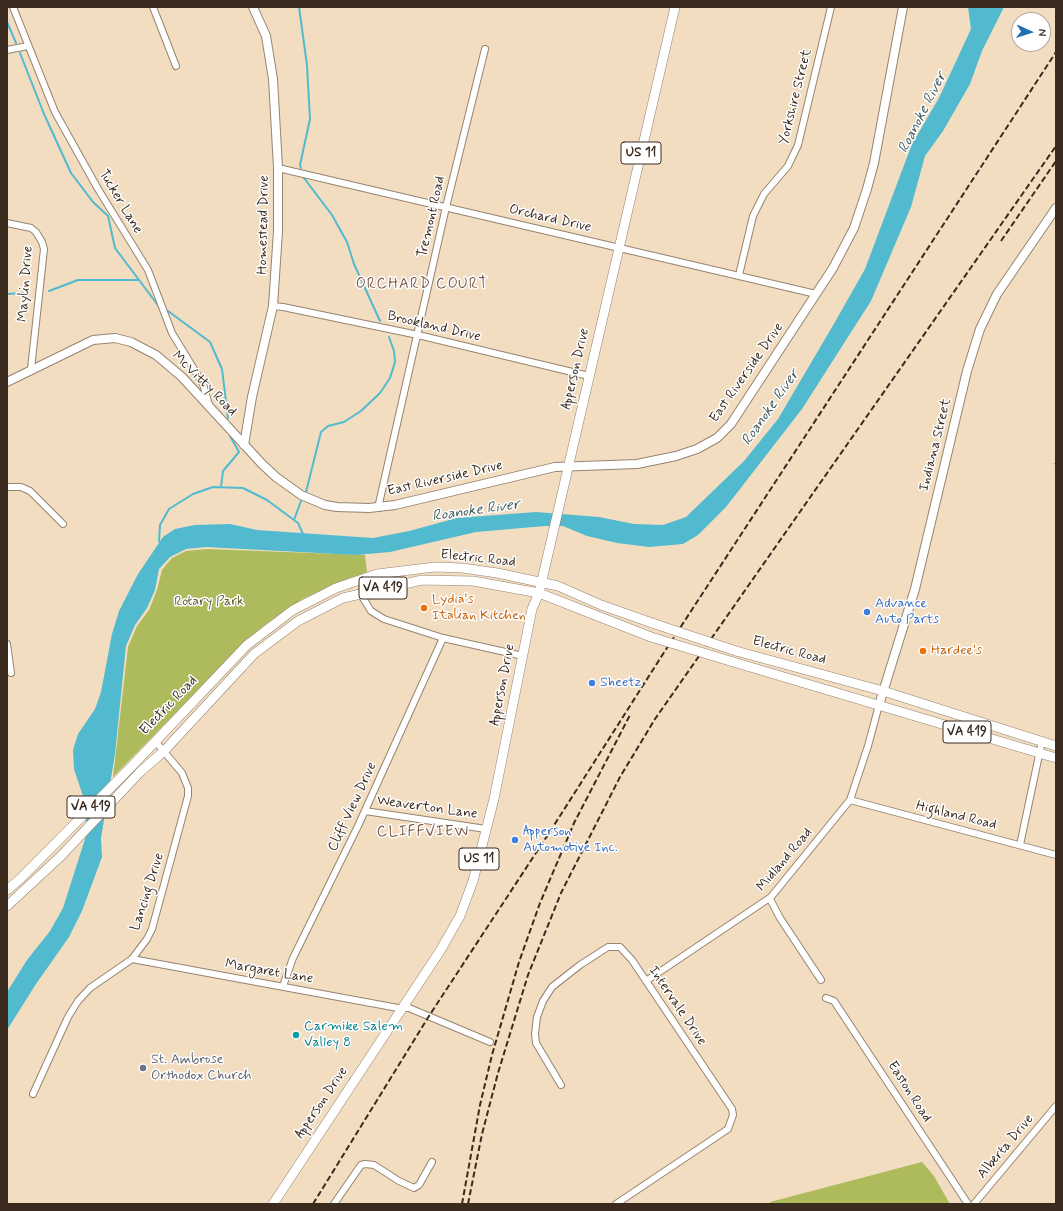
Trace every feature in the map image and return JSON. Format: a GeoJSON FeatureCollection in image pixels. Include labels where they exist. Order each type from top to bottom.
{"type":"FeatureCollection","features":[{"type":"Feature","properties":{"kind":"main road","name":"Apperson Drive"},"geometry":{"type":"LineString","coordinates":[[273,1204],[440,951],[460,916],[474,881],[532,609],[542,582],[675,7]]}},
{"type":"Feature","properties":{"kind":"main road","name":"Electric Road"},"geometry":{"type":"LineString","coordinates":[[7,890],[132,766],[247,645],[293,610],[336,588],[377,574],[435,567],[497,573],[542,582],[558,586],[601,605],[736,651],[883,691]]}},
{"type":"Feature","properties":{"kind":"main road","name":"Electric Road"},"geometry":{"type":"LineString","coordinates":[[7,906],[61,856],[140,772],[164,751],[266,643],[298,621],[342,598],[402,583],[435,579],[473,581],[539,593],[651,637],[730,662],[879,705]]}},
{"type":"Feature","properties":{"kind":"main road","name":"VA 419"},"geometry":{"type":"LineString","coordinates":[[883,691],[1056,746]]}},
{"type":"Feature","properties":{"kind":"main road","name":"VA 419"},"geometry":{"type":"LineString","coordinates":[[879,705],[1056,758]]}},
{"type":"Feature","properties":{"kind":"street","name":"Tucker Lane"},"geometry":{"type":"LineString","coordinates":[[13,7],[55,112],[98,189],[148,270],[172,332],[203,384],[209,407]]}},
{"type":"Feature","properties":{"kind":"street"},"geometry":{"type":"LineString","coordinates":[[153,7],[176,66]]}},
{"type":"Feature","properties":{"kind":"street","name":"Homestead Drive"},"geometry":{"type":"LineString","coordinates":[[244,445],[254,390],[273,306],[278,231],[276,118],[269,50],[261,22],[253,7]]}},
{"type":"Feature","properties":{"kind":"street","name":"Yorkshire Street"},"geometry":{"type":"LineString","coordinates":[[739,275],[752,216],[764,194],[788,166],[798,145],[830,7]]}},
{"type":"Feature","properties":{"kind":"street","name":"East Riverside Drive"},"geometry":{"type":"LineString","coordinates":[[244,445],[276,477],[301,495],[325,505],[337,507],[378,508],[434,497],[555,467],[628,465],[656,461],[697,449],[716,438],[731,424],[816,294],[847,243],[864,202],[875,155],[903,7]]}},
{"type":"Feature","properties":{"kind":"street"},"geometry":{"type":"LineString","coordinates":[[7,50],[28,46]]}},
{"type":"Feature","properties":{"kind":"street","name":"Tremont Road"},"geometry":{"type":"LineString","coordinates":[[378,508],[446,207],[485,49]]}},
{"type":"Feature","properties":{"kind":"street","name":"Orchard Drive"},"geometry":{"type":"LineString","coordinates":[[278,168],[816,294]]}},
{"type":"Feature","properties":{"kind":"street","name":"Indiana Street"},"geometry":{"type":"LineString","coordinates":[[879,705],[915,588],[967,371],[980,328],[997,294],[1056,208]]}},
{"type":"Feature","properties":{"kind":"street","name":"Maylin Drive"},"geometry":{"type":"LineString","coordinates":[[7,223],[31,228],[36,232],[44,249],[31,370]]}},
{"type":"Feature","properties":{"kind":"street","name":"Brookland Drive"},"geometry":{"type":"LineString","coordinates":[[273,306],[418,335],[589,376]]}},
{"type":"Feature","properties":{"kind":"street","name":"McVitty Road"},"geometry":{"type":"LineString","coordinates":[[7,382],[93,340],[105,338],[124,340],[146,349],[166,362],[244,445]]}},
{"type":"Feature","properties":{"kind":"street"},"geometry":{"type":"LineString","coordinates":[[7,487],[21,487],[30,491],[63,524]]}},
{"type":"Feature","properties":{"kind":"street"},"geometry":{"type":"LineString","coordinates":[[360,593],[371,611],[377,615],[413,629],[443,638],[523,656]]}},
{"type":"Feature","properties":{"kind":"street","name":"Cliff View Drive"},"geometry":{"type":"LineString","coordinates":[[283,986],[293,958],[365,811],[443,638]]}},
{"type":"Feature","properties":{"kind":"street"},"geometry":{"type":"LineString","coordinates":[[7,644],[11,673]]}},
{"type":"Feature","properties":{"kind":"street","name":"Midland Road"},"geometry":{"type":"LineString","coordinates":[[646,981],[770,899],[850,800],[868,746],[879,705]]}},
{"type":"Feature","properties":{"kind":"street","name":"Lancing Drive"},"geometry":{"type":"LineString","coordinates":[[33,1094],[68,1017],[78,1001],[90,988],[132,959],[152,929],[188,796],[188,788],[182,773],[155,741]]}},
{"type":"Feature","properties":{"kind":"street"},"geometry":{"type":"LineString","coordinates":[[1020,845],[1042,741]]}},
{"type":"Feature","properties":{"kind":"street","name":"Highland Road"},"geometry":{"type":"LineString","coordinates":[[850,800],[1056,855]]}},
{"type":"Feature","properties":{"kind":"street","name":"Weaverton Lane"},"geometry":{"type":"LineString","coordinates":[[365,811],[486,829]]}},
{"type":"Feature","properties":{"kind":"street"},"geometry":{"type":"LineString","coordinates":[[770,899],[780,918],[821,980]]}},
{"type":"Feature","properties":{"kind":"street","name":"Intervale Drive"},"geometry":{"type":"LineString","coordinates":[[561,1085],[536,1043],[534,1034],[537,1016],[552,987],[587,961],[612,946],[624,950],[732,1109],[733,1121],[728,1129],[616,1204]]}},
{"type":"Feature","properties":{"kind":"street","name":"Margaret Lane"},"geometry":{"type":"LineString","coordinates":[[132,959],[414,1009],[490,1042]]}},
{"type":"Feature","properties":{"kind":"street","name":"Easton Road"},"geometry":{"type":"LineString","coordinates":[[826,998],[834,1001],[844,1015],[968,1204]]}},
{"type":"Feature","properties":{"kind":"street","name":"Alberta Drive"},"geometry":{"type":"LineString","coordinates":[[974,1204],[1056,1106]]}},
{"type":"Feature","properties":{"kind":"street"},"geometry":{"type":"LineString","coordinates":[[334,1204],[361,1165],[374,1165],[399,1181],[414,1188],[419,1185],[432,1162]]}},
{"type":"Feature","properties":{"kind":"green space","name":"Rotary Park"},"geometry":{"type":"Polygon","coordinates":[[[207,549],[365,555],[367,572],[302,599],[263,626],[231,656],[113,777],[128,647],[137,626],[149,610],[157,590],[162,570],[172,558],[186,551],[207,549]]]}},
{"type":"Feature","properties":{"kind":"green space"},"geometry":{"type":"Polygon","coordinates":[[[922,1162],[934,1176],[950,1204],[771,1204],[770,1202],[922,1162]]]}},
{"type":"Feature","properties":{"kind":"water"},"geometry":{"type":"Polygon","coordinates":[[[968,7],[1004,7],[982,51],[970,84],[943,131],[925,156],[911,207],[871,301],[802,409],[726,507],[698,535],[683,544],[649,547],[617,543],[587,536],[563,526],[545,526],[476,532],[390,552],[356,555],[206,547],[186,549],[170,557],[159,569],[155,590],[147,608],[135,625],[126,646],[115,754],[101,838],[102,857],[82,911],[69,937],[36,984],[7,1030],[7,992],[27,960],[50,931],[63,908],[86,836],[86,813],[83,796],[74,769],[73,750],[78,734],[95,709],[101,692],[112,634],[119,611],[138,574],[163,537],[175,529],[195,525],[230,524],[257,530],[373,538],[409,531],[457,518],[536,512],[599,517],[634,524],[663,525],[686,517],[744,461],[778,419],[865,269],[912,144],[939,98],[971,29],[968,7]]]}},
{"type":"Feature","properties":{"kind":"waterway"},"geometry":{"type":"LineString","coordinates":[[299,7],[307,65],[310,119],[300,165],[301,168]]}},
{"type":"Feature","properties":{"kind":"waterway"},"geometry":{"type":"LineString","coordinates":[[7,22],[16,43]]}},
{"type":"Feature","properties":{"kind":"waterway"},"geometry":{"type":"LineString","coordinates":[[20,53],[44,114],[71,173],[93,202],[108,216],[115,248],[160,308]]}},
{"type":"Feature","properties":{"kind":"waterway"},"geometry":{"type":"LineString","coordinates":[[304,178],[332,215],[347,242],[354,264],[380,321]]}},
{"type":"Feature","properties":{"kind":"waterway"},"geometry":{"type":"LineString","coordinates":[[49,291],[78,280],[138,280]]}},
{"type":"Feature","properties":{"kind":"waterway"},"geometry":{"type":"LineString","coordinates":[[7,294],[23,293]]}},
{"type":"Feature","properties":{"kind":"waterway"},"geometry":{"type":"LineString","coordinates":[[168,311],[210,342],[222,369],[228,418]]}},
{"type":"Feature","properties":{"kind":"waterway"},"geometry":{"type":"LineString","coordinates":[[306,492],[321,432],[328,426],[344,422],[361,411],[380,393],[390,378],[395,362],[394,351],[389,337]]}},
{"type":"Feature","properties":{"kind":"waterway"},"geometry":{"type":"LineString","coordinates":[[221,487],[223,471],[239,452],[230,436]]}},
{"type":"Feature","properties":{"kind":"waterway"},"geometry":{"type":"LineString","coordinates":[[161,543],[159,541],[160,525],[169,509],[193,494],[213,487],[243,488],[267,500],[298,523],[303,534]]}},
{"type":"Feature","properties":{"kind":"waterway"},"geometry":{"type":"LineString","coordinates":[[294,520],[301,501]]}},
{"type":"Feature","properties":{"kind":"railway"},"geometry":{"type":"LineString","coordinates":[[313,1204],[429,1016],[551,830],[663,654],[1056,52]]}},
{"type":"Feature","properties":{"kind":"railway"},"geometry":{"type":"LineString","coordinates":[[468,1204],[482,1134],[498,1073],[528,975],[561,893],[620,777],[655,719],[1056,146]]}},
{"type":"Feature","properties":{"kind":"railway"},"geometry":{"type":"LineString","coordinates":[[1001,241],[1056,161]]}},
{"type":"Feature","properties":{"kind":"railway"},"geometry":{"type":"LineString","coordinates":[[462,1204],[480,1105],[492,1055],[519,962],[540,903],[574,823],[630,715]]}},
{"type":"Feature","properties":{"kind":"place","name":"Lydia's Italian Kitchen"},"geometry":{"type":"Point","coordinates":[424,608]}},
{"type":"Feature","properties":{"kind":"place","name":"Advance Auto Parts"},"geometry":{"type":"Point","coordinates":[867,612]}},
{"type":"Feature","properties":{"kind":"place","name":"Hardee's"},"geometry":{"type":"Point","coordinates":[923,651]}},
{"type":"Feature","properties":{"kind":"place","name":"Sheetz"},"geometry":{"type":"Point","coordinates":[592,683]}},
{"type":"Feature","properties":{"kind":"place","name":"Apperson Automotive Inc."},"geometry":{"type":"Point","coordinates":[515,840]}},
{"type":"Feature","properties":{"kind":"place","name":"Carmike Salem Valley 8"},"geometry":{"type":"Point","coordinates":[296,1035]}},
{"type":"Feature","properties":{"kind":"place","name":"St. Ambrose Orthodox Church"},"geometry":{"type":"Point","coordinates":[143,1068]}},
{"type":"Feature","properties":{"kind":"district","name":"ORCHARD COURT"},"geometry":{"type":"Point","coordinates":[422,285]}},
{"type":"Feature","properties":{"kind":"district","name":"CLIFFVIEW"},"geometry":{"type":"Point","coordinates":[423,833]}},
{"type":"Feature","properties":{"kind":"water label","name":"Roanoke River"},"geometry":{"type":"Point","coordinates":[923,113]}},
{"type":"Feature","properties":{"kind":"water label","name":"Roanoke River"},"geometry":{"type":"Point","coordinates":[771,408]}},
{"type":"Feature","properties":{"kind":"water label","name":"Roanoke River"},"geometry":{"type":"Point","coordinates":[476,511]}}]}
